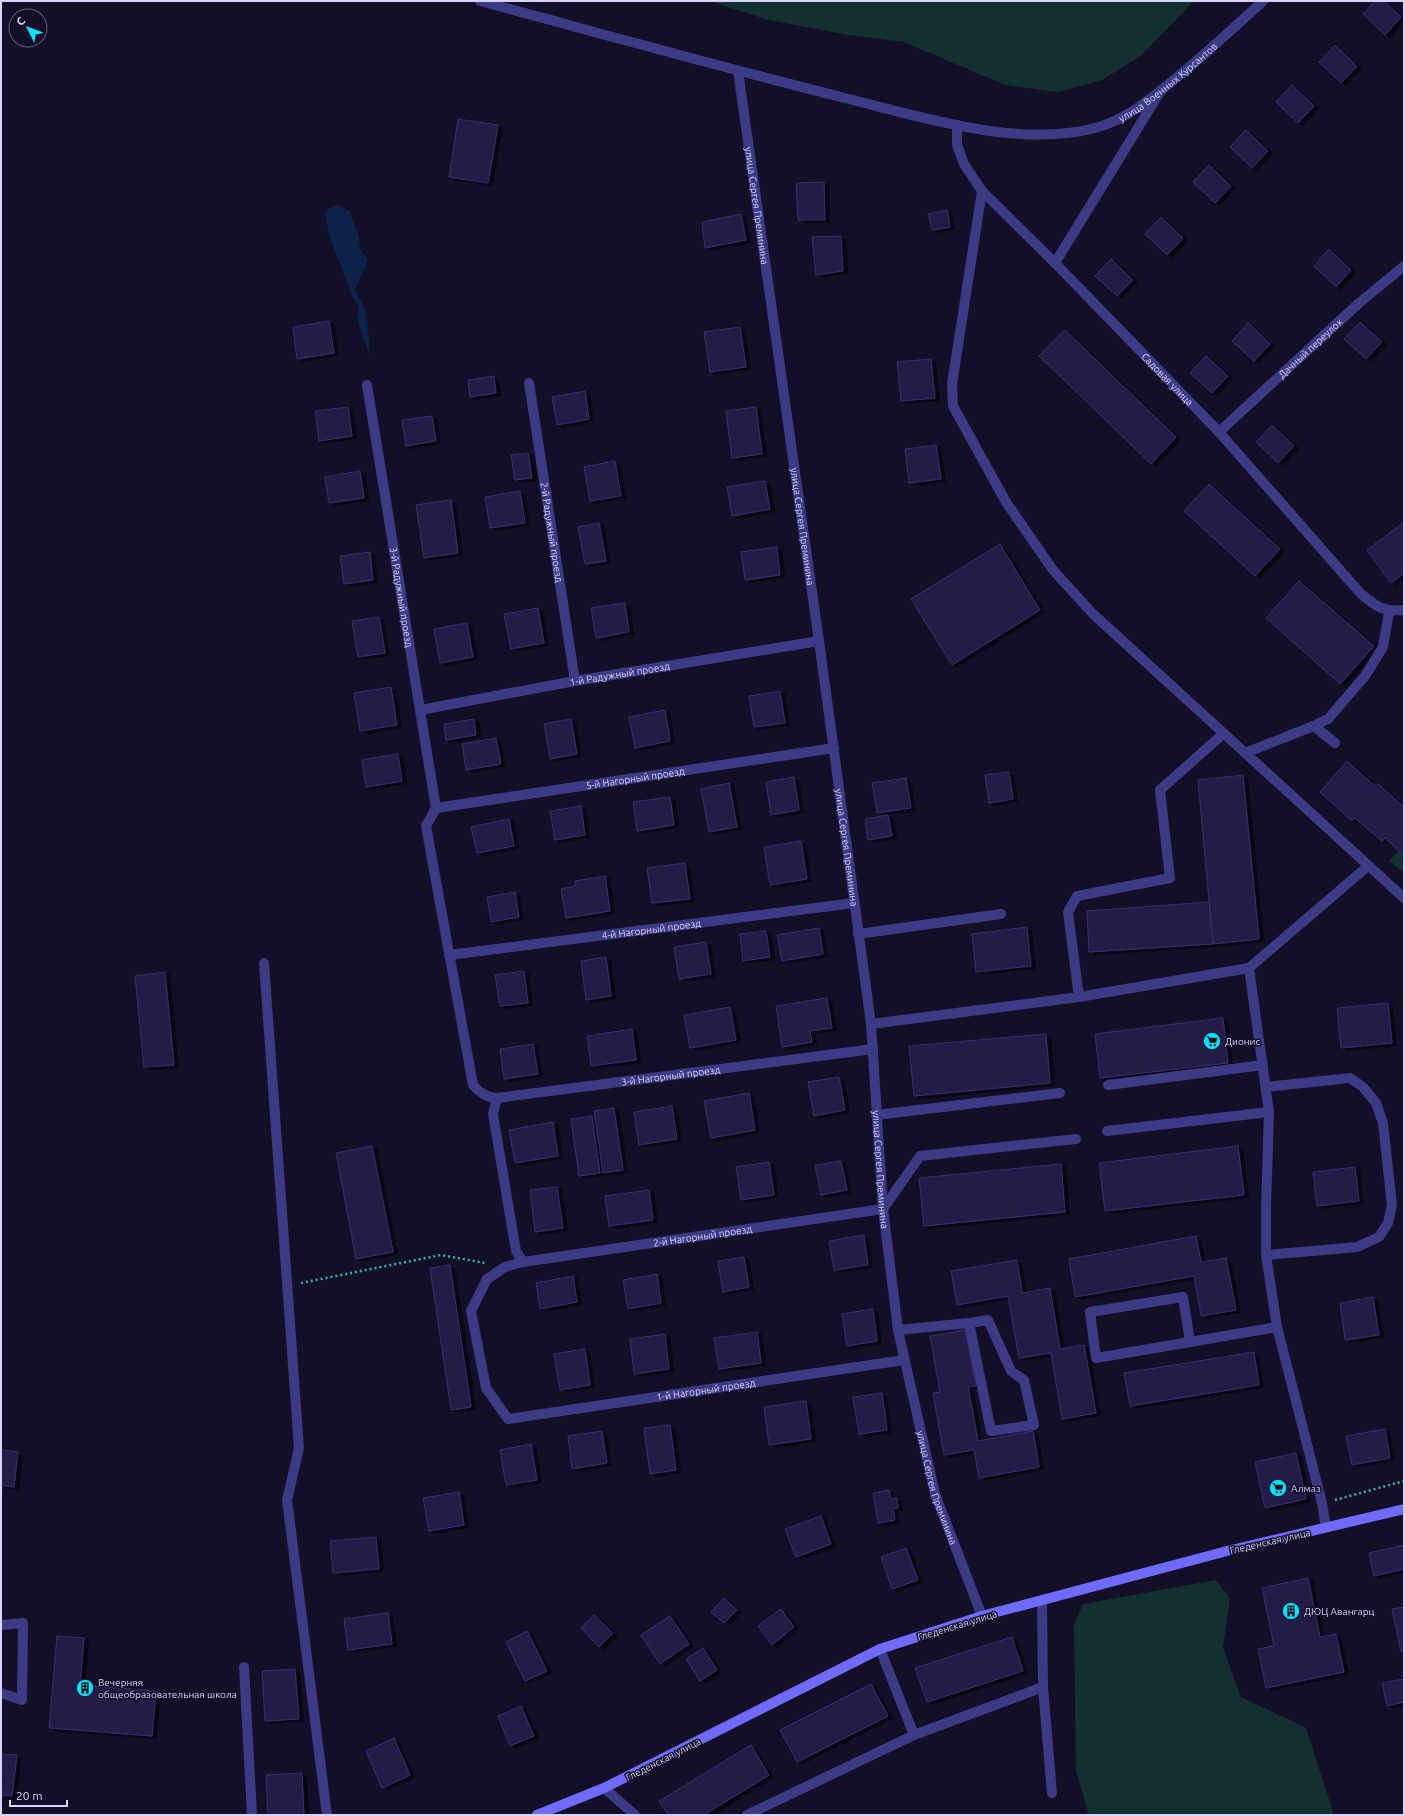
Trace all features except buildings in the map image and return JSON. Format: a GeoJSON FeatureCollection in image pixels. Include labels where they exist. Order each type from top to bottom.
{"type":"FeatureCollection","features":[{"type":"Feature","properties":{"kind":"main road","name":"Гледенская улица"},"geometry":{"type":"LineString","coordinates":[[537,1815],[604,1788],[880,1649],[982,1616],[1227,1551],[1404,1509]]}},
{"type":"Feature","properties":{"kind":"street","name":"улица Военных Курсантов"},"geometry":{"type":"LineString","coordinates":[[480,1],[738,72],[957,125],[1019,134],[1057,134],[1096,128],[1123,116],[1160,91],[1224,38],[1263,1]]}},
{"type":"Feature","properties":{"kind":"street","name":"улица Сергея Преминина"},"geometry":{"type":"LineString","coordinates":[[738,72],[834,748],[871,1024],[883,1209],[898,1330],[935,1494],[982,1616]]}},
{"type":"Feature","properties":{"kind":"street"},"geometry":{"type":"LineString","coordinates":[[1055,262],[1160,91]]}},
{"type":"Feature","properties":{"kind":"street","name":"Садовая улица"},"geometry":{"type":"LineString","coordinates":[[957,125],[957,145],[959,152],[964,164],[982,191],[1055,262],[1219,432],[1362,594],[1374,604],[1389,612]]}},
{"type":"Feature","properties":{"kind":"street"},"geometry":{"type":"LineString","coordinates":[[982,191],[952,384],[954,406],[1006,502],[1053,570],[1092,613],[1404,898]]}},
{"type":"Feature","properties":{"kind":"street","name":"Дачный переулок"},"geometry":{"type":"LineString","coordinates":[[1219,432],[1360,303],[1404,266]]}},
{"type":"Feature","properties":{"kind":"street","name":"2-й Радужный проезд"},"geometry":{"type":"LineString","coordinates":[[530,383],[575,681]]}},
{"type":"Feature","properties":{"kind":"street","name":"3-й Радужный проезд"},"geometry":{"type":"LineString","coordinates":[[367,385],[436,808]]}},
{"type":"Feature","properties":{"kind":"street"},"geometry":{"type":"LineString","coordinates":[[1245,753],[1328,719],[1365,676],[1384,647],[1389,612],[1404,610]]}},
{"type":"Feature","properties":{"kind":"street","name":"1-й Радужный проезд"},"geometry":{"type":"LineString","coordinates":[[420,710],[575,681],[819,641]]}},
{"type":"Feature","properties":{"kind":"street"},"geometry":{"type":"LineString","coordinates":[[1314,726],[1335,743]]}},
{"type":"Feature","properties":{"kind":"street"},"geometry":{"type":"LineString","coordinates":[[1079,997],[1068,912],[1077,896],[1170,878],[1160,790],[1223,734]]}},
{"type":"Feature","properties":{"kind":"street","name":"5-й Нагорный проезд"},"geometry":{"type":"LineString","coordinates":[[436,808],[834,748]]}},
{"type":"Feature","properties":{"kind":"street"},"geometry":{"type":"LineString","coordinates":[[436,808],[426,826],[473,1085],[484,1095],[497,1098],[493,1114],[516,1251],[523,1262]]}},
{"type":"Feature","properties":{"kind":"street"},"geometry":{"type":"LineString","coordinates":[[871,1024],[1079,997],[1249,968],[1368,866]]}},
{"type":"Feature","properties":{"kind":"street","name":"4-й Нагорный проезд"},"geometry":{"type":"LineString","coordinates":[[449,955],[854,903]]}},
{"type":"Feature","properties":{"kind":"street"},"geometry":{"type":"LineString","coordinates":[[858,934],[1001,914]]}},
{"type":"Feature","properties":{"kind":"street"},"geometry":{"type":"LineString","coordinates":[[264,962],[289,1286],[299,1448],[286,1500],[327,1815]]}},
{"type":"Feature","properties":{"kind":"street"},"geometry":{"type":"LineString","coordinates":[[1249,968],[1269,1112],[1266,1255],[1277,1327],[1322,1503],[1326,1527]]}},
{"type":"Feature","properties":{"kind":"street","name":"3-й Нагорный проезд"},"geometry":{"type":"LineString","coordinates":[[497,1098],[873,1049]]}},
{"type":"Feature","properties":{"kind":"street"},"geometry":{"type":"LineString","coordinates":[[1108,1086],[1263,1065]]}},
{"type":"Feature","properties":{"kind":"street"},"geometry":{"type":"LineString","coordinates":[[1266,1087],[1350,1078],[1363,1087],[1376,1103],[1383,1123],[1392,1206],[1388,1223],[1379,1237],[1357,1247],[1266,1255]]}},
{"type":"Feature","properties":{"kind":"street"},"geometry":{"type":"LineString","coordinates":[[876,1115],[1060,1094]]}},
{"type":"Feature","properties":{"kind":"street"},"geometry":{"type":"LineString","coordinates":[[1107,1130],[1269,1112]]}},
{"type":"Feature","properties":{"kind":"street"},"geometry":{"type":"LineString","coordinates":[[883,1209],[920,1156],[1076,1139]]}},
{"type":"Feature","properties":{"kind":"street","name":"2-й Нагорный проезд"},"geometry":{"type":"LineString","coordinates":[[508,1419],[486,1388],[471,1311],[487,1279],[505,1267],[523,1262],[883,1209]]}},
{"type":"Feature","properties":{"kind":"street"},"geometry":{"type":"LineString","coordinates":[[1190,1342],[1183,1297],[1090,1312],[1096,1358],[1190,1342],[1277,1327]]}},
{"type":"Feature","properties":{"kind":"street"},"geometry":{"type":"LineString","coordinates":[[898,1330],[988,1320],[1011,1371],[1024,1380],[1034,1425],[991,1431],[969,1323]]}},
{"type":"Feature","properties":{"kind":"street","name":"1-й Нагорный проезд"},"geometry":{"type":"LineString","coordinates":[[508,1419],[904,1360]]}},
{"type":"Feature","properties":{"kind":"street"},"geometry":{"type":"LineString","coordinates":[[1042,1601],[1043,1687],[1052,1793]]}},
{"type":"Feature","properties":{"kind":"street"},"geometry":{"type":"LineString","coordinates":[[1,1625],[23,1624],[22,1700],[1,1693]]}},
{"type":"Feature","properties":{"kind":"street"},"geometry":{"type":"LineString","coordinates":[[880,1649],[914,1735]]}},
{"type":"Feature","properties":{"kind":"street"},"geometry":{"type":"LineString","coordinates":[[244,1666],[252,1815]]}},
{"type":"Feature","properties":{"kind":"street"},"geometry":{"type":"LineString","coordinates":[[747,1815],[914,1735],[1043,1687]]}},
{"type":"Feature","properties":{"kind":"street"},"geometry":{"type":"LineString","coordinates":[[604,1788],[635,1815]]}},
{"type":"Feature","properties":{"kind":"path"},"geometry":{"type":"LineString","coordinates":[[289,1286],[441,1254],[505,1267]]}},
{"type":"Feature","properties":{"kind":"path"},"geometry":{"type":"LineString","coordinates":[[1322,1503],[1404,1481]]}},
{"type":"Feature","properties":{"kind":"green space"},"geometry":{"type":"Polygon","coordinates":[[[709,1],[1194,1],[1142,55],[1102,80],[1059,92],[1005,85],[904,42],[848,35],[769,20],[709,1]]]}},
{"type":"Feature","properties":{"kind":"green space"},"geometry":{"type":"Polygon","coordinates":[[[1404,845],[1404,873],[1389,861],[1404,845]]]}},
{"type":"Feature","properties":{"kind":"green space"},"geometry":{"type":"Polygon","coordinates":[[[1216,1580],[1230,1599],[1223,1648],[1241,1697],[1306,1728],[1334,1815],[1089,1815],[1076,1771],[1074,1625],[1083,1604],[1216,1580]]]}},
{"type":"Feature","properties":{"kind":"water"},"geometry":{"type":"Polygon","coordinates":[[[337,205],[350,211],[359,238],[360,249],[368,260],[357,283],[355,292],[360,298],[366,313],[369,354],[357,319],[359,307],[352,295],[331,240],[326,222],[325,213],[330,208],[337,205]]]}},
{"type":"Feature","properties":{"kind":"place","name":"Дионис"},"geometry":{"type":"Point","coordinates":[1212,1041]}},
{"type":"Feature","properties":{"kind":"place","name":"Алмаз"},"geometry":{"type":"Point","coordinates":[1278,1488]}},
{"type":"Feature","properties":{"kind":"place","name":"ДЮЦ Авангарц"},"geometry":{"type":"Point","coordinates":[1291,1611]}},
{"type":"Feature","properties":{"kind":"place","name":"Вечерняя общеобразовательная школа"},"geometry":{"type":"Point","coordinates":[85,1688]}}]}
